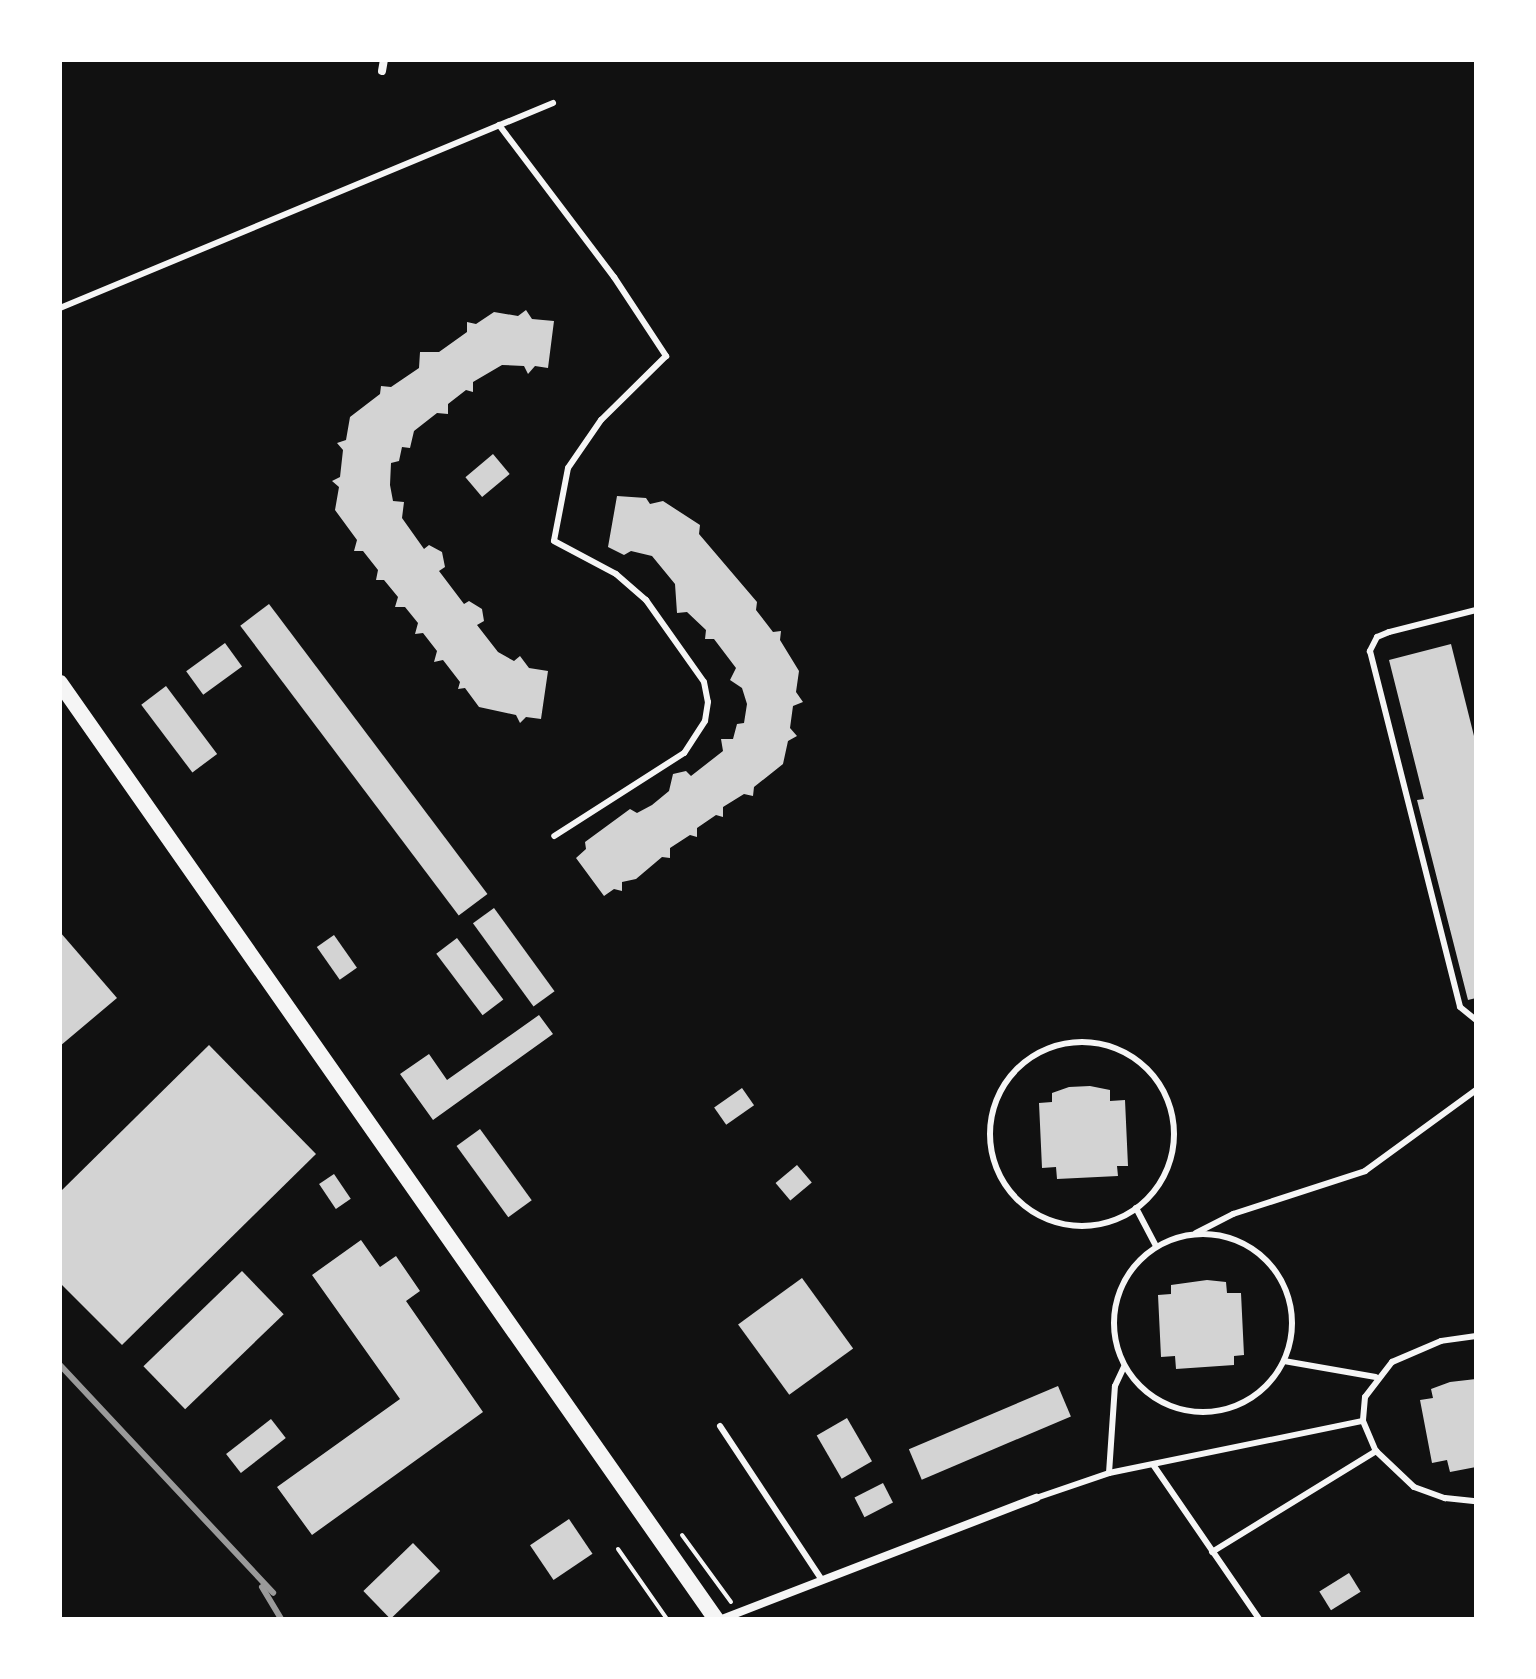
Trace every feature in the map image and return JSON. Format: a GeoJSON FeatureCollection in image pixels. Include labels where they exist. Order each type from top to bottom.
{"type":"FeatureCollection","features":[{"type":"Feature","properties":{"kind":"main road"},"geometry":{"type":"LineString","coordinates":[[60,683],[719,1619]]}},
{"type":"Feature","properties":{"kind":"street"},"geometry":{"type":"LineString","coordinates":[[382,71],[384,60]]}},
{"type":"Feature","properties":{"kind":"street"},"geometry":{"type":"LineString","coordinates":[[719,1619],[1036,1498]]}},
{"type":"Feature","properties":{"kind":"lane"},"geometry":{"type":"LineString","coordinates":[[60,308],[553,103]]}},
{"type":"Feature","properties":{"kind":"lane"},"geometry":{"type":"LineString","coordinates":[[499,125],[614,277],[666,356],[601,420],[568,468],[554,541],[616,574],[646,600],[704,682],[708,702],[705,721],[684,753],[554,836]]}},
{"type":"Feature","properties":{"kind":"lane"},"geometry":{"type":"LineString","coordinates":[[1476,610],[1389,632],[1377,637],[1370,651],[1460,1007],[1476,1020]]}},
{"type":"Feature","properties":{"kind":"lane"},"geometry":{"type":"LineString","coordinates":[[1096,1042],[1125,1051],[1151,1072],[1173,1116],[1171,1161],[1152,1195],[1136,1208],[1104,1224],[1071,1226],[1035,1214],[1003,1183],[990,1149],[993,1106],[1017,1067],[1063,1043],[1096,1042]]}},
{"type":"Feature","properties":{"kind":"lane"},"geometry":{"type":"LineString","coordinates":[[1196,1233],[1233,1238],[1259,1252],[1281,1276],[1293,1312],[1291,1344],[1284,1361],[1257,1396],[1220,1412],[1178,1410],[1146,1393],[1124,1367],[1114,1338],[1117,1294],[1131,1269],[1156,1246],[1196,1233],[1233,1214],[1365,1171],[1476,1090]]}},
{"type":"Feature","properties":{"kind":"lane"},"geometry":{"type":"LineString","coordinates":[[1136,1208],[1156,1246]]}},
{"type":"Feature","properties":{"kind":"lane"},"geometry":{"type":"LineString","coordinates":[[1476,1336],[1441,1341],[1392,1362],[1376,1377],[1365,1397],[1363,1421],[1376,1451],[1414,1487],[1476,1501]]}},
{"type":"Feature","properties":{"kind":"lane"},"geometry":{"type":"LineString","coordinates":[[1284,1361],[1376,1377]]}},
{"type":"Feature","properties":{"kind":"lane"},"geometry":{"type":"LineString","coordinates":[[1109,1473],[1115,1386],[1124,1367]]}},
{"type":"Feature","properties":{"kind":"lane"},"geometry":{"type":"LineString","coordinates":[[1036,1498],[1109,1473],[1363,1421]]}},
{"type":"Feature","properties":{"kind":"lane"},"geometry":{"type":"LineString","coordinates":[[720,1426],[822,1580]]}},
{"type":"Feature","properties":{"kind":"lane"},"geometry":{"type":"LineString","coordinates":[[1212,1552],[1376,1451]]}},
{"type":"Feature","properties":{"kind":"lane"},"geometry":{"type":"LineString","coordinates":[[1154,1466],[1259,1619]]}},
{"type":"Feature","properties":{"kind":"path"},"geometry":{"type":"LineString","coordinates":[[676,1526],[739,1612]]}},
{"type":"Feature","properties":{"kind":"path"},"geometry":{"type":"LineString","coordinates":[[618,1549],[667,1619]]}},
{"type":"Feature","properties":{"kind":"building"},"geometry":{"type":"Polygon","coordinates":[[[526,310],[532,319],[554,321],[548,368],[535,366],[528,374],[524,366],[502,365],[473,382],[473,392],[466,390],[448,404],[448,414],[437,413],[414,431],[410,448],[402,447],[399,461],[391,463],[390,485],[393,501],[404,502],[402,518],[424,549],[429,545],[442,552],[445,567],[439,571],[464,604],[469,601],[482,609],[484,621],[477,625],[498,652],[514,661],[520,656],[529,668],[548,671],[541,719],[526,717],[520,723],[516,715],[479,707],[465,688],[458,689],[460,682],[443,660],[434,662],[437,651],[423,633],[415,634],[418,623],[405,607],[395,607],[398,597],[384,580],[376,580],[378,570],[363,551],[354,551],[357,540],[335,510],[339,487],[332,481],[340,477],[343,450],[337,443],[346,440],[350,417],[380,394],[381,386],[391,387],[419,368],[420,352],[439,352],[467,332],[467,322],[476,324],[494,312],[518,316],[526,310]]]}},
{"type":"Feature","properties":{"kind":"building"},"geometry":{"type":"Polygon","coordinates":[[[493,454],[510,474],[482,497],[465,477],[493,454]]]}},
{"type":"Feature","properties":{"kind":"building"},"geometry":{"type":"Polygon","coordinates":[[[617,496],[646,498],[650,504],[663,501],[700,525],[699,534],[757,602],[756,610],[773,632],[781,631],[780,640],[799,671],[796,692],[803,702],[793,706],[790,728],[797,736],[788,741],[783,764],[754,787],[753,796],[744,794],[723,807],[723,817],[716,815],[697,828],[697,837],[690,835],[670,848],[670,858],[662,857],[636,879],[622,882],[622,891],[614,889],[604,896],[576,858],[586,849],[585,842],[630,809],[637,813],[652,805],[669,791],[673,774],[686,771],[691,776],[723,751],[721,739],[733,739],[737,724],[744,723],[747,704],[742,688],[730,680],[736,668],[714,639],[705,639],[706,630],[687,612],[677,613],[675,584],[652,556],[631,551],[624,555],[608,547],[617,496]]]}},
{"type":"Feature","properties":{"kind":"building"},"geometry":{"type":"Polygon","coordinates":[[[269,604],[487,894],[459,916],[240,626],[269,604]]]}},
{"type":"Feature","properties":{"kind":"building"},"geometry":{"type":"Polygon","coordinates":[[[225,643],[242,666],[203,695],[186,671],[225,643]]]}},
{"type":"Feature","properties":{"kind":"building"},"geometry":{"type":"Polygon","coordinates":[[[1451,644],[1476,744],[1476,998],[1468,1000],[1417,800],[1424,799],[1389,660],[1451,644]]]}},
{"type":"Feature","properties":{"kind":"building"},"geometry":{"type":"Polygon","coordinates":[[[166,686],[217,754],[192,773],[141,705],[166,686]]]}},
{"type":"Feature","properties":{"kind":"building"},"geometry":{"type":"Polygon","coordinates":[[[494,908],[555,991],[534,1007],[473,923],[494,908]]]}},
{"type":"Feature","properties":{"kind":"building"},"geometry":{"type":"Polygon","coordinates":[[[60,932],[117,998],[60,1046],[60,932]]]}},
{"type":"Feature","properties":{"kind":"building"},"geometry":{"type":"Polygon","coordinates":[[[334,935],[357,968],[340,980],[317,947],[334,935]]]}},
{"type":"Feature","properties":{"kind":"building"},"geometry":{"type":"Polygon","coordinates":[[[457,938],[503,999],[483,1015],[436,954],[457,938]]]}},
{"type":"Feature","properties":{"kind":"building"},"geometry":{"type":"Polygon","coordinates":[[[539,1015],[553,1034],[433,1120],[400,1074],[429,1054],[447,1080],[539,1015]]]}},
{"type":"Feature","properties":{"kind":"building"},"geometry":{"type":"Polygon","coordinates":[[[209,1045],[316,1154],[122,1345],[60,1283],[60,1192],[209,1045]]]}},
{"type":"Feature","properties":{"kind":"building"},"geometry":{"type":"Polygon","coordinates":[[[1090,1086],[1110,1090],[1110,1101],[1125,1100],[1128,1166],[1117,1166],[1118,1176],[1057,1179],[1056,1167],[1042,1168],[1039,1103],[1052,1102],[1052,1093],[1069,1087],[1090,1086]]]}},
{"type":"Feature","properties":{"kind":"building"},"geometry":{"type":"Polygon","coordinates":[[[742,1088],[754,1105],[726,1125],[714,1108],[742,1088]]]}},
{"type":"Feature","properties":{"kind":"building"},"geometry":{"type":"Polygon","coordinates":[[[480,1129],[532,1200],[508,1217],[457,1146],[480,1129]]]}},
{"type":"Feature","properties":{"kind":"building"},"geometry":{"type":"Polygon","coordinates":[[[797,1165],[812,1183],[790,1201],[776,1183],[797,1165]]]}},
{"type":"Feature","properties":{"kind":"building"},"geometry":{"type":"Polygon","coordinates":[[[334,1174],[351,1199],[336,1209],[319,1184],[334,1174]]]}},
{"type":"Feature","properties":{"kind":"building"},"geometry":{"type":"Polygon","coordinates":[[[361,1240],[380,1267],[396,1256],[420,1291],[406,1301],[483,1412],[312,1535],[277,1487],[400,1399],[312,1275],[361,1240]]]}},
{"type":"Feature","properties":{"kind":"building"},"geometry":{"type":"Polygon","coordinates":[[[242,1271],[284,1314],[185,1409],[143,1366],[242,1271]]]}},
{"type":"Feature","properties":{"kind":"building"},"geometry":{"type":"Polygon","coordinates":[[[802,1278],[853,1348],[789,1395],[738,1324],[802,1278]]]}},
{"type":"Feature","properties":{"kind":"building"},"geometry":{"type":"Polygon","coordinates":[[[1207,1280],[1226,1282],[1227,1293],[1241,1293],[1244,1355],[1234,1356],[1234,1365],[1176,1369],[1175,1356],[1161,1357],[1158,1295],[1171,1294],[1171,1285],[1207,1280]]]}},
{"type":"Feature","properties":{"kind":"building"},"geometry":{"type":"Polygon","coordinates":[[[1476,1379],[1476,1467],[1450,1472],[1447,1460],[1432,1463],[1420,1400],[1433,1398],[1431,1389],[1450,1382],[1476,1379]]]}},
{"type":"Feature","properties":{"kind":"building"},"geometry":{"type":"Polygon","coordinates":[[[1058,1386],[1071,1416],[922,1480],[909,1449],[1058,1386]]]}},
{"type":"Feature","properties":{"kind":"building"},"geometry":{"type":"Polygon","coordinates":[[[847,1418],[872,1461],[842,1479],[817,1436],[847,1418]]]}},
{"type":"Feature","properties":{"kind":"building"},"geometry":{"type":"Polygon","coordinates":[[[271,1419],[286,1438],[241,1473],[226,1454],[271,1419]]]}},
{"type":"Feature","properties":{"kind":"building"},"geometry":{"type":"Polygon","coordinates":[[[883,1483],[893,1503],[864,1517],[854,1498],[883,1483]]]}},
{"type":"Feature","properties":{"kind":"building"},"geometry":{"type":"Polygon","coordinates":[[[569,1519],[592,1554],[554,1580],[530,1545],[569,1519]]]}},
{"type":"Feature","properties":{"kind":"building"},"geometry":{"type":"Polygon","coordinates":[[[413,1543],[440,1571],[390,1619],[363,1591],[413,1543]]]}},
{"type":"Feature","properties":{"kind":"building"},"geometry":{"type":"Polygon","coordinates":[[[1349,1573],[1361,1592],[1331,1610],[1319,1592],[1349,1573]]]}},
{"type":"Feature","properties":{"kind":"railway"},"geometry":{"type":"LineString","coordinates":[[60,1365],[273,1593]]}},
{"type":"Feature","properties":{"kind":"railway"},"geometry":{"type":"LineString","coordinates":[[262,1587],[281,1619]]}}]}
